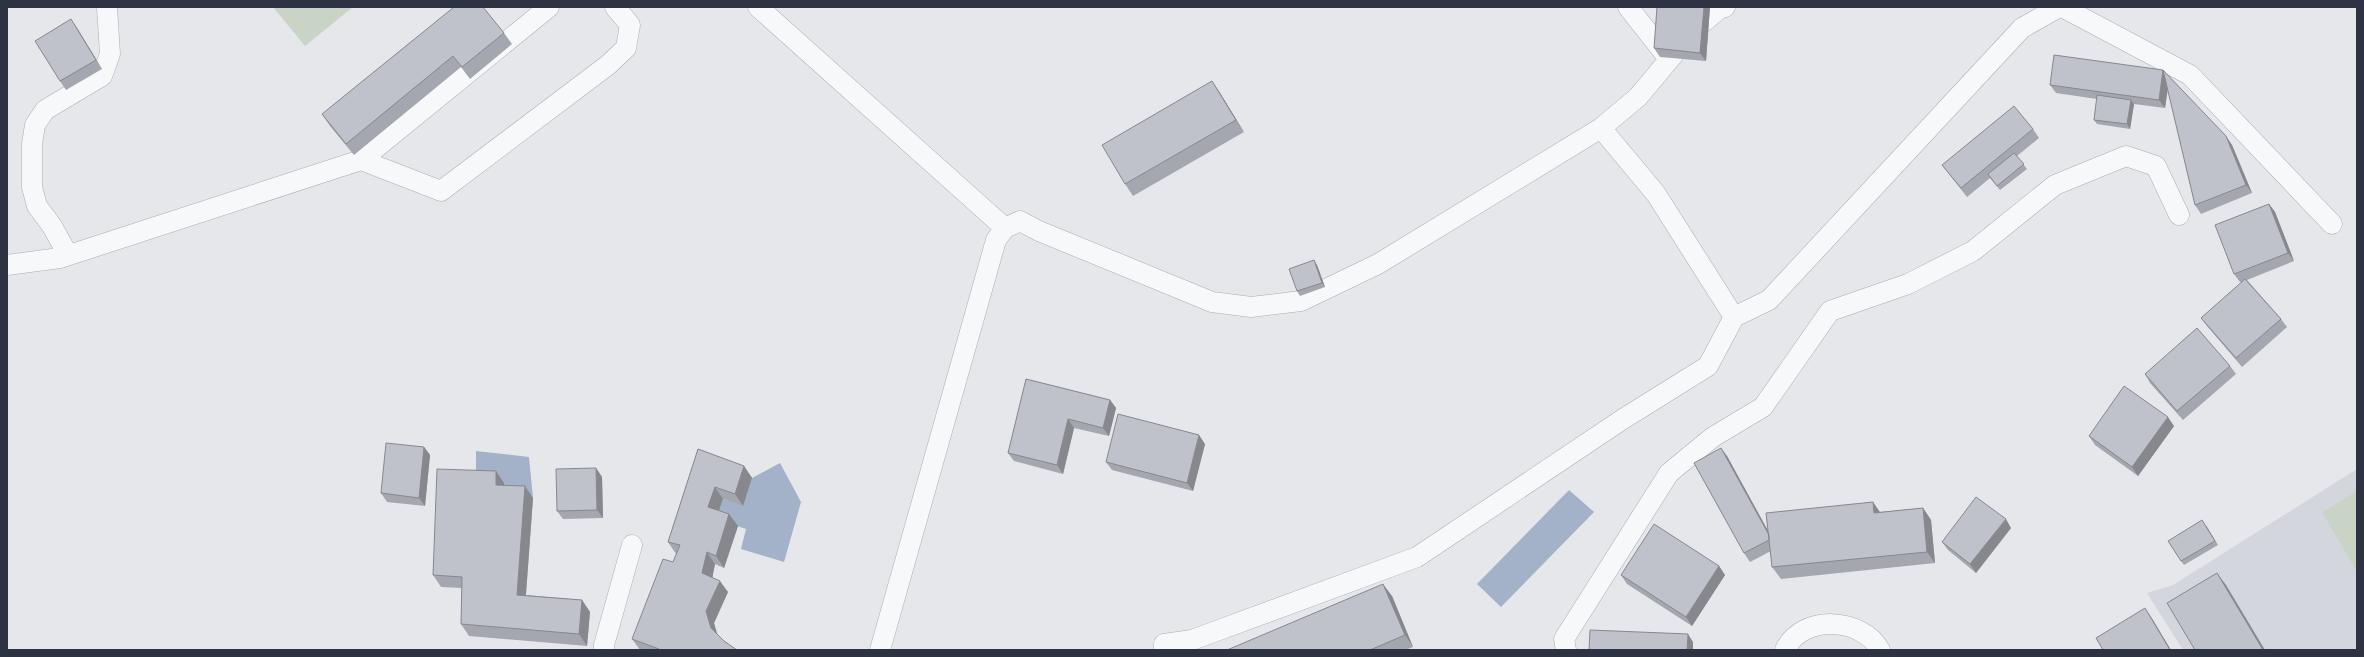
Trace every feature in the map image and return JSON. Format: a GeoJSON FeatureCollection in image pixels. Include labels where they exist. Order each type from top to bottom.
{"type":"FeatureCollection","features":[{"type":"Feature","properties":{"kind":"lane"},"geometry":{"type":"LineString","coordinates":[[68,255],[52,226],[36,206],[32,187],[32,144],[35,125],[45,110],[102,76],[110,54],[107,7]]}},
{"type":"Feature","properties":{"kind":"lane"},"geometry":{"type":"LineString","coordinates":[[7,265],[68,255],[361,160],[549,7]]}},
{"type":"Feature","properties":{"kind":"lane"},"geometry":{"type":"LineString","coordinates":[[361,160],[441,191],[608,65],[626,48],[630,25],[615,7]]}},
{"type":"Feature","properties":{"kind":"lane"},"geometry":{"type":"LineString","coordinates":[[758,7],[1005,228]]}},
{"type":"Feature","properties":{"kind":"lane"},"geometry":{"type":"LineString","coordinates":[[1628,7],[1669,58]]}},
{"type":"Feature","properties":{"kind":"lane"},"geometry":{"type":"LineString","coordinates":[[880,650],[996,240],[1005,228],[1020,221],[1039,231],[1212,302],[1251,307],[1301,302],[1378,264],[1601,128],[1638,98],[1669,58],[1694,30],[1719,9],[1725,7]]}},
{"type":"Feature","properties":{"kind":"lane"},"geometry":{"type":"LineString","coordinates":[[1164,650],[1164,644],[1192,640],[1417,557],[1623,419],[1708,366],[1734,317],[1769,300],[2022,28],[2061,7],[2190,75],[2332,224]]}},
{"type":"Feature","properties":{"kind":"lane"},"geometry":{"type":"LineString","coordinates":[[1601,128],[1656,194],[1734,317]]}},
{"type":"Feature","properties":{"kind":"lane"},"geometry":{"type":"LineString","coordinates":[[1566,650],[1564,639],[1669,472],[1713,437],[1763,407],[1830,311],[1908,284],[1973,251],[2055,185],[2126,156],[2156,166],[2179,215]]}},
{"type":"Feature","properties":{"kind":"lane"},"geometry":{"type":"LineString","coordinates":[[604,650],[604,645],[632,545]]}},
{"type":"Feature","properties":{"kind":"lane"},"geometry":{"type":"LineString","coordinates":[[1785,650],[1802,632],[1821,624],[1840,624],[1862,632],[1877,644],[1880,650]]}},
{"type":"Feature","properties":{"kind":"shaded area"},"geometry":{"type":"Polygon","coordinates":[[[2357,469],[2357,650],[2183,650],[2147,593],[2173,585],[2357,469]]]}},
{"type":"Feature","properties":{"kind":"green space"},"geometry":{"type":"Polygon","coordinates":[[[273,7],[353,7],[305,46],[273,7]]]}},
{"type":"Feature","properties":{"kind":"green space"},"geometry":{"type":"Polygon","coordinates":[[[2357,491],[2357,572],[2322,512],[2357,491]]]}},
{"type":"Feature","properties":{"kind":"water"},"geometry":{"type":"Polygon","coordinates":[[[476,451],[529,457],[533,498],[504,497],[476,482],[476,451]]]}},
{"type":"Feature","properties":{"kind":"water"},"geometry":{"type":"Polygon","coordinates":[[[780,463],[801,502],[784,562],[741,549],[746,529],[716,519],[723,499],[743,505],[752,478],[780,463]]]}},
{"type":"Feature","properties":{"kind":"water"},"geometry":{"type":"Polygon","coordinates":[[[1569,490],[1594,512],[1501,607],[1477,584],[1569,490]]]}},
{"type":"Feature","properties":{"kind":"building"},"geometry":{"type":"Polygon","coordinates":[[[454,7],[483,7],[504,33],[462,67],[453,56],[346,144],[322,114],[454,7]]]}},
{"type":"Feature","properties":{"kind":"building"},"geometry":{"type":"Polygon","coordinates":[[[1657,7],[1704,7],[1700,53],[1654,48],[1657,7]]]}},
{"type":"Feature","properties":{"kind":"building"},"geometry":{"type":"Polygon","coordinates":[[[71,19],[96,60],[60,81],[35,41],[71,19]]]}},
{"type":"Feature","properties":{"kind":"building"},"geometry":{"type":"Polygon","coordinates":[[[2054,55],[2163,70],[2159,100],[2050,85],[2054,55]]]}},
{"type":"Feature","properties":{"kind":"building"},"geometry":{"type":"Polygon","coordinates":[[[2163,70],[2226,136],[2246,185],[2195,205],[2163,70]]]}},
{"type":"Feature","properties":{"kind":"building"},"geometry":{"type":"Polygon","coordinates":[[[1212,81],[1236,120],[1125,184],[1102,145],[1212,81]]]}},
{"type":"Feature","properties":{"kind":"building"},"geometry":{"type":"Polygon","coordinates":[[[2097,95],[2131,100],[2127,124],[2094,120],[2097,95]]]}},
{"type":"Feature","properties":{"kind":"building"},"geometry":{"type":"Polygon","coordinates":[[[2014,106],[2033,129],[1961,188],[1942,165],[2014,106]]]}},
{"type":"Feature","properties":{"kind":"building"},"geometry":{"type":"Polygon","coordinates":[[[2014,153],[2024,164],[1997,186],[1988,174],[2014,153]]]}},
{"type":"Feature","properties":{"kind":"building"},"geometry":{"type":"Polygon","coordinates":[[[2269,204],[2288,253],[2234,274],[2215,225],[2269,204]]]}},
{"type":"Feature","properties":{"kind":"building"},"geometry":{"type":"Polygon","coordinates":[[[1314,260],[1322,283],[1297,291],[1289,269],[1314,260]]]}},
{"type":"Feature","properties":{"kind":"building"},"geometry":{"type":"Polygon","coordinates":[[[2245,279],[2281,319],[2236,358],[2201,318],[2245,279]]]}},
{"type":"Feature","properties":{"kind":"building"},"geometry":{"type":"Polygon","coordinates":[[[2197,328],[2230,366],[2177,411],[2145,374],[2197,328]]]}},
{"type":"Feature","properties":{"kind":"building"},"geometry":{"type":"Polygon","coordinates":[[[1026,379],[1110,400],[1103,428],[1068,419],[1057,465],[1008,453],[1026,379]]]}},
{"type":"Feature","properties":{"kind":"building"},"geometry":{"type":"Polygon","coordinates":[[[2124,386],[2168,417],[2132,467],[2089,436],[2124,386]]]}},
{"type":"Feature","properties":{"kind":"building"},"geometry":{"type":"Polygon","coordinates":[[[1118,414],[1199,435],[1187,483],[1106,462],[1118,414]]]}},
{"type":"Feature","properties":{"kind":"building"},"geometry":{"type":"Polygon","coordinates":[[[386,443],[424,447],[419,498],[381,493],[386,443]]]}},
{"type":"Feature","properties":{"kind":"building"},"geometry":{"type":"Polygon","coordinates":[[[1721,448],[1769,535],[1769,540],[1744,553],[1694,463],[1721,448]]]}},
{"type":"Feature","properties":{"kind":"building"},"geometry":{"type":"Polygon","coordinates":[[[698,449],[744,466],[735,494],[715,487],[708,507],[729,514],[716,556],[707,552],[702,573],[720,581],[706,611],[711,628],[724,641],[737,650],[658,650],[659,649],[632,639],[663,559],[673,562],[680,545],[668,542],[698,449]]]}},
{"type":"Feature","properties":{"kind":"building"},"geometry":{"type":"Polygon","coordinates":[[[596,468],[597,510],[557,511],[556,469],[596,468]]]}},
{"type":"Feature","properties":{"kind":"building"},"geometry":{"type":"Polygon","coordinates":[[[437,469],[496,471],[496,485],[525,486],[517,595],[582,600],[579,634],[461,624],[462,577],[433,575],[437,469]]]}},
{"type":"Feature","properties":{"kind":"building"},"geometry":{"type":"Polygon","coordinates":[[[1976,497],[2006,519],[1970,564],[1942,542],[1976,497]]]}},
{"type":"Feature","properties":{"kind":"building"},"geometry":{"type":"Polygon","coordinates":[[[1873,502],[1874,513],[1923,508],[1927,552],[1772,567],[1766,513],[1873,502]]]}},
{"type":"Feature","properties":{"kind":"building"},"geometry":{"type":"Polygon","coordinates":[[[2202,520],[2215,541],[2181,561],[2168,541],[2202,520]]]}},
{"type":"Feature","properties":{"kind":"building"},"geometry":{"type":"Polygon","coordinates":[[[1654,524],[1719,566],[1686,617],[1621,575],[1654,524]]]}},
{"type":"Feature","properties":{"kind":"building"},"geometry":{"type":"Polygon","coordinates":[[[2217,573],[2263,650],[2195,650],[2167,603],[2217,573]]]}},
{"type":"Feature","properties":{"kind":"building"},"geometry":{"type":"Polygon","coordinates":[[[1383,584],[1405,635],[1370,650],[1227,650],[1383,584]]]}},
{"type":"Feature","properties":{"kind":"building"},"geometry":{"type":"Polygon","coordinates":[[[2145,608],[2170,650],[2103,650],[2096,638],[2145,608]]]}},
{"type":"Feature","properties":{"kind":"building"},"geometry":{"type":"Polygon","coordinates":[[[1590,630],[1688,634],[1687,650],[1589,650],[1590,630]]]}}]}
